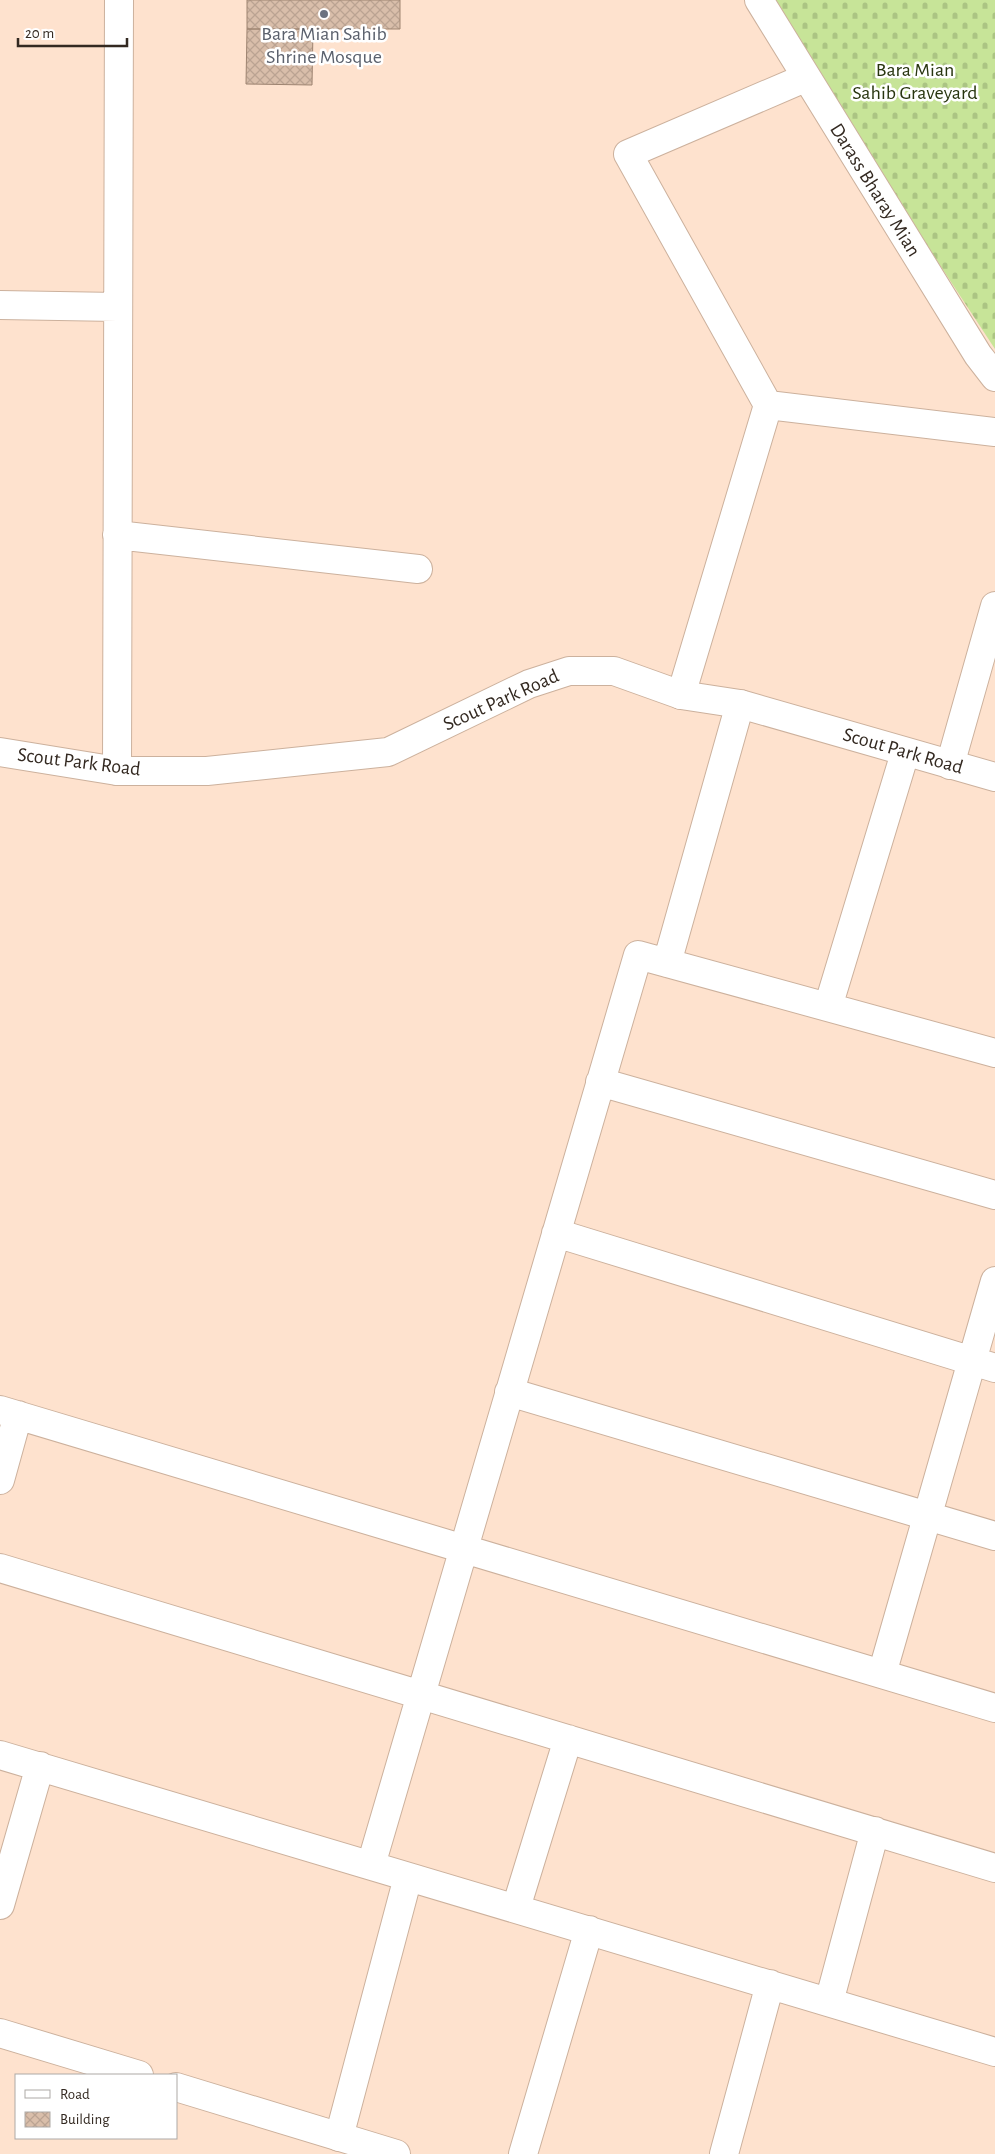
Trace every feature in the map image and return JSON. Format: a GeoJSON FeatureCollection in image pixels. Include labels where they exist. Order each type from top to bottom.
{"type":"FeatureCollection","features":[{"type":"Feature","properties":{"kind":"street"},"geometry":{"type":"LineString","coordinates":[[117,770],[119,0]]}},
{"type":"Feature","properties":{"kind":"street","name":"Darass Bharay Mian"},"geometry":{"type":"LineString","coordinates":[[759,0],[805,78],[978,354],[995,377]]}},
{"type":"Feature","properties":{"kind":"street"},"geometry":{"type":"LineString","coordinates":[[681,695],[768,405],[628,154],[805,78]]}},
{"type":"Feature","properties":{"kind":"street"},"geometry":{"type":"LineString","coordinates":[[0,305],[117,307]]}},
{"type":"Feature","properties":{"kind":"street"},"geometry":{"type":"LineString","coordinates":[[768,405],[995,432]]}},
{"type":"Feature","properties":{"kind":"street"},"geometry":{"type":"LineString","coordinates":[[117,534],[418,569]]}},
{"type":"Feature","properties":{"kind":"street"},"geometry":{"type":"LineString","coordinates":[[950,764],[995,606]]}},
{"type":"Feature","properties":{"kind":"street","name":"Scout Park Road"},"geometry":{"type":"LineString","coordinates":[[0,752],[117,770],[206,770],[388,752],[529,684],[569,671],[614,671],[681,695],[740,704],[995,777]]}},
{"type":"Feature","properties":{"kind":"street"},"geometry":{"type":"LineString","coordinates":[[667,963],[740,704]]}},
{"type":"Feature","properties":{"kind":"street"},"geometry":{"type":"LineString","coordinates":[[828,1007],[906,753]]}},
{"type":"Feature","properties":{"kind":"street"},"geometry":{"type":"LineString","coordinates":[[371,1865],[638,955],[995,1053]]}},
{"type":"Feature","properties":{"kind":"street"},"geometry":{"type":"LineString","coordinates":[[600,1082],[995,1195]]}},
{"type":"Feature","properties":{"kind":"street"},"geometry":{"type":"LineString","coordinates":[[556,1233],[984,1364]]}},
{"type":"Feature","properties":{"kind":"street"},"geometry":{"type":"LineString","coordinates":[[882,1674],[928,1516],[984,1364],[995,1281]]}},
{"type":"Feature","properties":{"kind":"street"},"geometry":{"type":"LineString","coordinates":[[509,1392],[995,1536]]}},
{"type":"Feature","properties":{"kind":"street"},"geometry":{"type":"LineString","coordinates":[[0,1480],[9,1412],[995,1708]]}},
{"type":"Feature","properties":{"kind":"street"},"geometry":{"type":"LineString","coordinates":[[0,1568],[995,1868]]}},
{"type":"Feature","properties":{"kind":"street"},"geometry":{"type":"LineString","coordinates":[[516,1908],[568,1739]]}},
{"type":"Feature","properties":{"kind":"street"},"geometry":{"type":"LineString","coordinates":[[0,1755],[995,2052]]}},
{"type":"Feature","properties":{"kind":"street"},"geometry":{"type":"LineString","coordinates":[[0,1905],[40,1766]]}},
{"type":"Feature","properties":{"kind":"street"},"geometry":{"type":"LineString","coordinates":[[829,2002],[875,1831]]}},
{"type":"Feature","properties":{"kind":"street"},"geometry":{"type":"LineString","coordinates":[[339,2137],[408,1876]]}},
{"type":"Feature","properties":{"kind":"street"},"geometry":{"type":"LineString","coordinates":[[523,2154],[589,1930]]}},
{"type":"Feature","properties":{"kind":"street"},"geometry":{"type":"LineString","coordinates":[[724,2154],[770,1984]]}},
{"type":"Feature","properties":{"kind":"street"},"geometry":{"type":"LineString","coordinates":[[0,2033],[136,2074]]}},
{"type":"Feature","properties":{"kind":"street"},"geometry":{"type":"LineString","coordinates":[[178,2088],[396,2154]]}},
{"type":"Feature","properties":{"kind":"green space","name":"Bara Mian Sahib Graveyard"},"geometry":{"type":"Polygon","coordinates":[[[773,0],[995,0],[995,349],[819,81],[773,0]]]}},
{"type":"Feature","properties":{"kind":"building","name":"Bara Mian Sahib Shrine Mosque"},"geometry":{"type":"Polygon","coordinates":[[[247,0],[400,0],[400,29],[247,29],[247,0]]]}},
{"type":"Feature","properties":{"kind":"building"},"geometry":{"type":"Polygon","coordinates":[[[247,29],[313,29],[312,85],[246,84],[247,29]]]}},
{"type":"Feature","properties":{"kind":"place","name":"Bara Mian Sahib Shrine Mosque"},"geometry":{"type":"Point","coordinates":[324,14]}}]}
